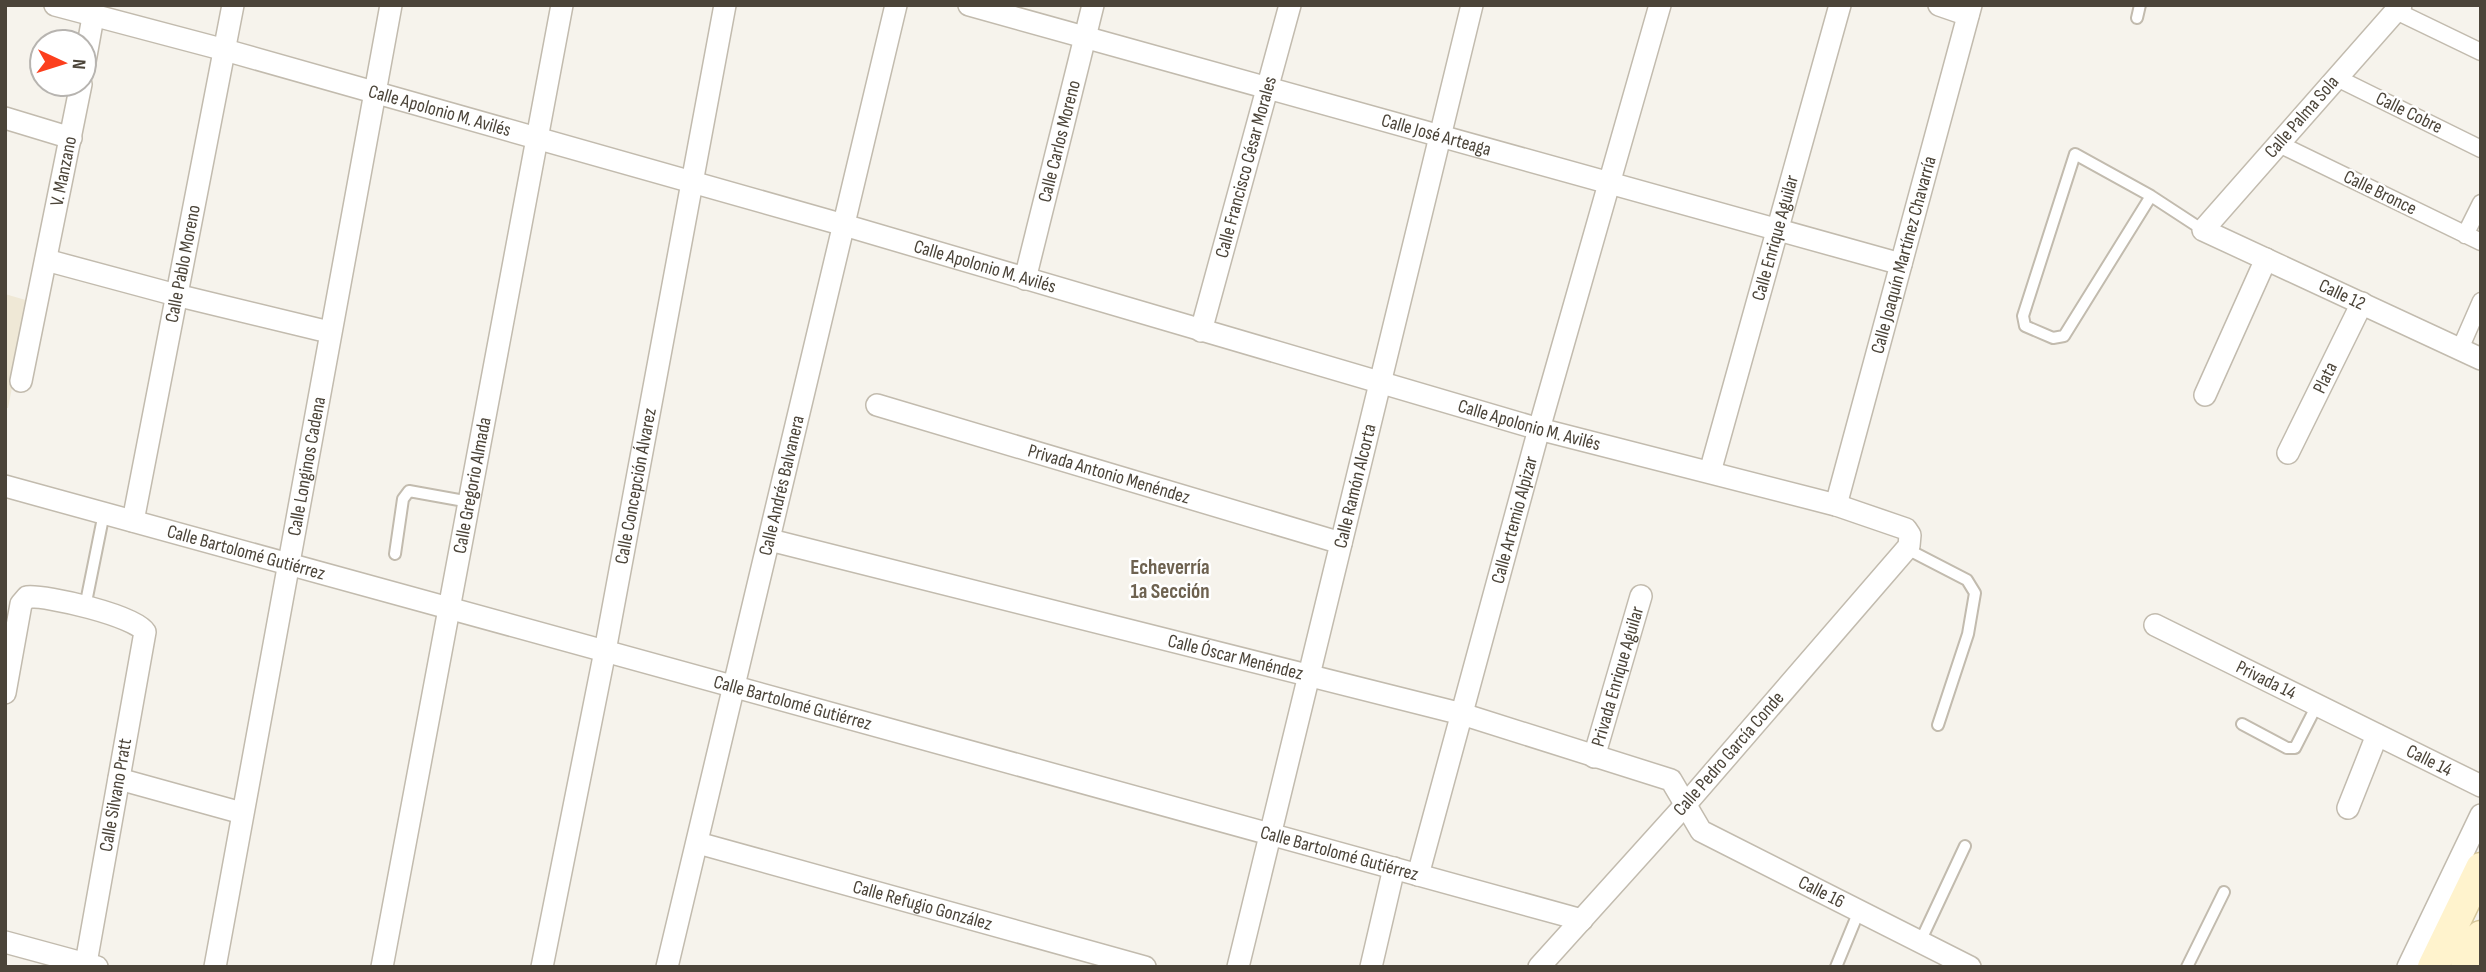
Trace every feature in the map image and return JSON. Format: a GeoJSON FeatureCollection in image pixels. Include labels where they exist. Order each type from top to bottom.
{"type":"FeatureCollection","features":[{"type":"Feature","properties":{"kind":"main road"},"geometry":{"type":"LineString","coordinates":[[2433,967],[2481,868]]}},
{"type":"Feature","properties":{"kind":"main road"},"geometry":{"type":"LineString","coordinates":[[2466,967],[2481,936]]}},
{"type":"Feature","properties":{"kind":"street","name":"Calle Apolonio M. Avilés"},"geometry":{"type":"LineString","coordinates":[[55,5],[225,50],[844,225],[1382,385],[1539,429],[1836,505],[1901,526],[1908,542]]}},
{"type":"Feature","properties":{"kind":"street","name":"Calle Pablo Moreno"},"geometry":{"type":"LineString","coordinates":[[132,521],[233,5]]}},
{"type":"Feature","properties":{"kind":"street","name":"Calle Longinos Cadena"},"geometry":{"type":"LineString","coordinates":[[215,967],[329,332],[391,5]]}},
{"type":"Feature","properties":{"kind":"street","name":"Calle Gregorio Almada"},"geometry":{"type":"LineString","coordinates":[[382,967],[562,5]]}},
{"type":"Feature","properties":{"kind":"street","name":"Calle Concepción Álvarez"},"geometry":{"type":"LineString","coordinates":[[542,967],[605,651],[724,5]]}},
{"type":"Feature","properties":{"kind":"street","name":"Calle Andrés Balvanera"},"geometry":{"type":"LineString","coordinates":[[667,967],[896,5]]}},
{"type":"Feature","properties":{"kind":"street","name":"Calle José Arteaga"},"geometry":{"type":"LineString","coordinates":[[969,5],[1901,264]]}},
{"type":"Feature","properties":{"kind":"street","name":"Calle Carlos Moreno"},"geometry":{"type":"LineString","coordinates":[[1025,279],[1093,5]]}},
{"type":"Feature","properties":{"kind":"street","name":"Calle Francisco César Morales"},"geometry":{"type":"LineString","coordinates":[[1201,331],[1290,5]]}},
{"type":"Feature","properties":{"kind":"street","name":"Calle Ramón Alcorta"},"geometry":{"type":"LineString","coordinates":[[1238,967],[1340,543],[1382,385],[1472,5]]}},
{"type":"Feature","properties":{"kind":"street","name":"Calle Artemio Alpizar"},"geometry":{"type":"LineString","coordinates":[[1418,875],[1539,429],[1660,5]]}},
{"type":"Feature","properties":{"kind":"street","name":"Calle Enrique Aguilar"},"geometry":{"type":"LineString","coordinates":[[1710,472],[1840,5]]}},
{"type":"Feature","properties":{"kind":"street"},"geometry":{"type":"LineString","coordinates":[[1939,5],[1970,10]]}},
{"type":"Feature","properties":{"kind":"street"},"geometry":{"type":"LineString","coordinates":[[2399,8],[2481,52]]}},
{"type":"Feature","properties":{"kind":"street","name":"Calle Palma Sola"},"geometry":{"type":"LineString","coordinates":[[2203,230],[2399,8]]}},
{"type":"Feature","properties":{"kind":"street","name":"Calle Joaquín Martínez Chavarría"},"geometry":{"type":"LineString","coordinates":[[1836,505],[1970,10]]}},
{"type":"Feature","properties":{"kind":"street"},"geometry":{"type":"LineString","coordinates":[[91,28],[93,17]]}},
{"type":"Feature","properties":{"kind":"street","name":"Calle Cobre"},"geometry":{"type":"LineString","coordinates":[[2337,78],[2481,149]]}},
{"type":"Feature","properties":{"kind":"street","name":"V. Manzano"},"geometry":{"type":"LineString","coordinates":[[22,381],[78,98]]}},
{"type":"Feature","properties":{"kind":"street"},"geometry":{"type":"LineString","coordinates":[[5,118],[71,138]]}},
{"type":"Feature","properties":{"kind":"street","name":"Calle Bronce"},"geometry":{"type":"LineString","coordinates":[[2279,144],[2481,243]]}},
{"type":"Feature","properties":{"kind":"street"},"geometry":{"type":"LineString","coordinates":[[2465,235],[2481,203]]}},
{"type":"Feature","properties":{"kind":"street","name":"Calle 12"},"geometry":{"type":"LineString","coordinates":[[2203,230],[2481,359]]}},
{"type":"Feature","properties":{"kind":"street"},"geometry":{"type":"LineString","coordinates":[[2205,395],[2266,259]]}},
{"type":"Feature","properties":{"kind":"street"},"geometry":{"type":"LineString","coordinates":[[46,260],[329,332]]}},
{"type":"Feature","properties":{"kind":"street"},"geometry":{"type":"LineString","coordinates":[[2460,349],[2481,301]]}},
{"type":"Feature","properties":{"kind":"street","name":"Plata"},"geometry":{"type":"LineString","coordinates":[[2288,453],[2362,303]]}},
{"type":"Feature","properties":{"kind":"street","name":"Privada Antonio Menéndez"},"geometry":{"type":"LineString","coordinates":[[877,405],[1340,543]]}},
{"type":"Feature","properties":{"kind":"street","name":"Calle Bartolomé Gutiérrez"},"geometry":{"type":"LineString","coordinates":[[5,486],[1582,920]]}},
{"type":"Feature","properties":{"kind":"street","name":"Calle Óscar Menéndez"},"geometry":{"type":"LineString","coordinates":[[770,540],[1462,714],[1671,780],[1686,804]]}},
{"type":"Feature","properties":{"kind":"street","name":"Calle Pedro García Conde"},"geometry":{"type":"LineString","coordinates":[[1539,967],[1686,804],[1908,542]]}},
{"type":"Feature","properties":{"kind":"street"},"geometry":{"type":"LineString","coordinates":[[5,693],[21,604],[30,596],[85,607]]}},
{"type":"Feature","properties":{"kind":"street","name":"Privada Enrique Aguilar"},"geometry":{"type":"LineString","coordinates":[[1594,757],[1641,596]]}},
{"type":"Feature","properties":{"kind":"street","name":"Calle Silvano Pratt"},"geometry":{"type":"LineString","coordinates":[[85,607],[142,627],[145,638],[119,779],[92,965]]}},
{"type":"Feature","properties":{"kind":"street","name":"Privada 14"},"geometry":{"type":"LineString","coordinates":[[2155,625],[2377,735]]}},
{"type":"Feature","properties":{"kind":"street"},"geometry":{"type":"LineString","coordinates":[[2347,807],[2377,735]]}},
{"type":"Feature","properties":{"kind":"street","name":"Calle 14"},"geometry":{"type":"LineString","coordinates":[[2377,735],[2481,786]]}},
{"type":"Feature","properties":{"kind":"street"},"geometry":{"type":"LineString","coordinates":[[119,779],[242,813]]}},
{"type":"Feature","properties":{"kind":"street","name":"Calle 16"},"geometry":{"type":"LineString","coordinates":[[1686,804],[1701,831],[1970,967]]}},
{"type":"Feature","properties":{"kind":"street"},"geometry":{"type":"LineString","coordinates":[[2407,967],[2481,815]]}},
{"type":"Feature","properties":{"kind":"street","name":"Calle Refugio González"},"geometry":{"type":"LineString","coordinates":[[698,843],[1145,967]]}},
{"type":"Feature","properties":{"kind":"street"},"geometry":{"type":"LineString","coordinates":[[1371,967],[1394,868]]}},
{"type":"Feature","properties":{"kind":"street"},"geometry":{"type":"LineString","coordinates":[[5,942],[92,965]]}},
{"type":"Feature","properties":{"kind":"lane"},"geometry":{"type":"LineString","coordinates":[[2137,18],[2140,5]]}},
{"type":"Feature","properties":{"kind":"lane"},"geometry":{"type":"LineString","coordinates":[[2151,196],[2064,336],[2053,338],[2025,326],[2023,316],[2075,154],[2151,196],[2203,230]]}},
{"type":"Feature","properties":{"kind":"lane"},"geometry":{"type":"LineString","coordinates":[[396,554],[403,499],[409,491],[470,502]]}},
{"type":"Feature","properties":{"kind":"lane"},"geometry":{"type":"LineString","coordinates":[[85,607],[104,513]]}},
{"type":"Feature","properties":{"kind":"lane"},"geometry":{"type":"LineString","coordinates":[[1908,542],[1967,580],[1975,593],[1968,635],[1938,725]]}},
{"type":"Feature","properties":{"kind":"lane"},"geometry":{"type":"LineString","coordinates":[[2242,724],[2287,748],[2295,748],[2316,705]]}},
{"type":"Feature","properties":{"kind":"lane"},"geometry":{"type":"LineString","coordinates":[[1920,942],[1965,846]]}},
{"type":"Feature","properties":{"kind":"lane"},"geometry":{"type":"LineString","coordinates":[[2187,967],[2224,892]]}},
{"type":"Feature","properties":{"kind":"lane"},"geometry":{"type":"LineString","coordinates":[[1836,967],[1859,911]]}},
{"type":"Feature","properties":{"kind":"shaded area"},"geometry":{"type":"Polygon","coordinates":[[[5,294],[29,301],[8,408],[5,408],[5,294]]]}},
{"type":"Feature","properties":{"kind":"district","name":"Echeverría 1a Sección"},"geometry":{"type":"Point","coordinates":[1170,579]}}]}
